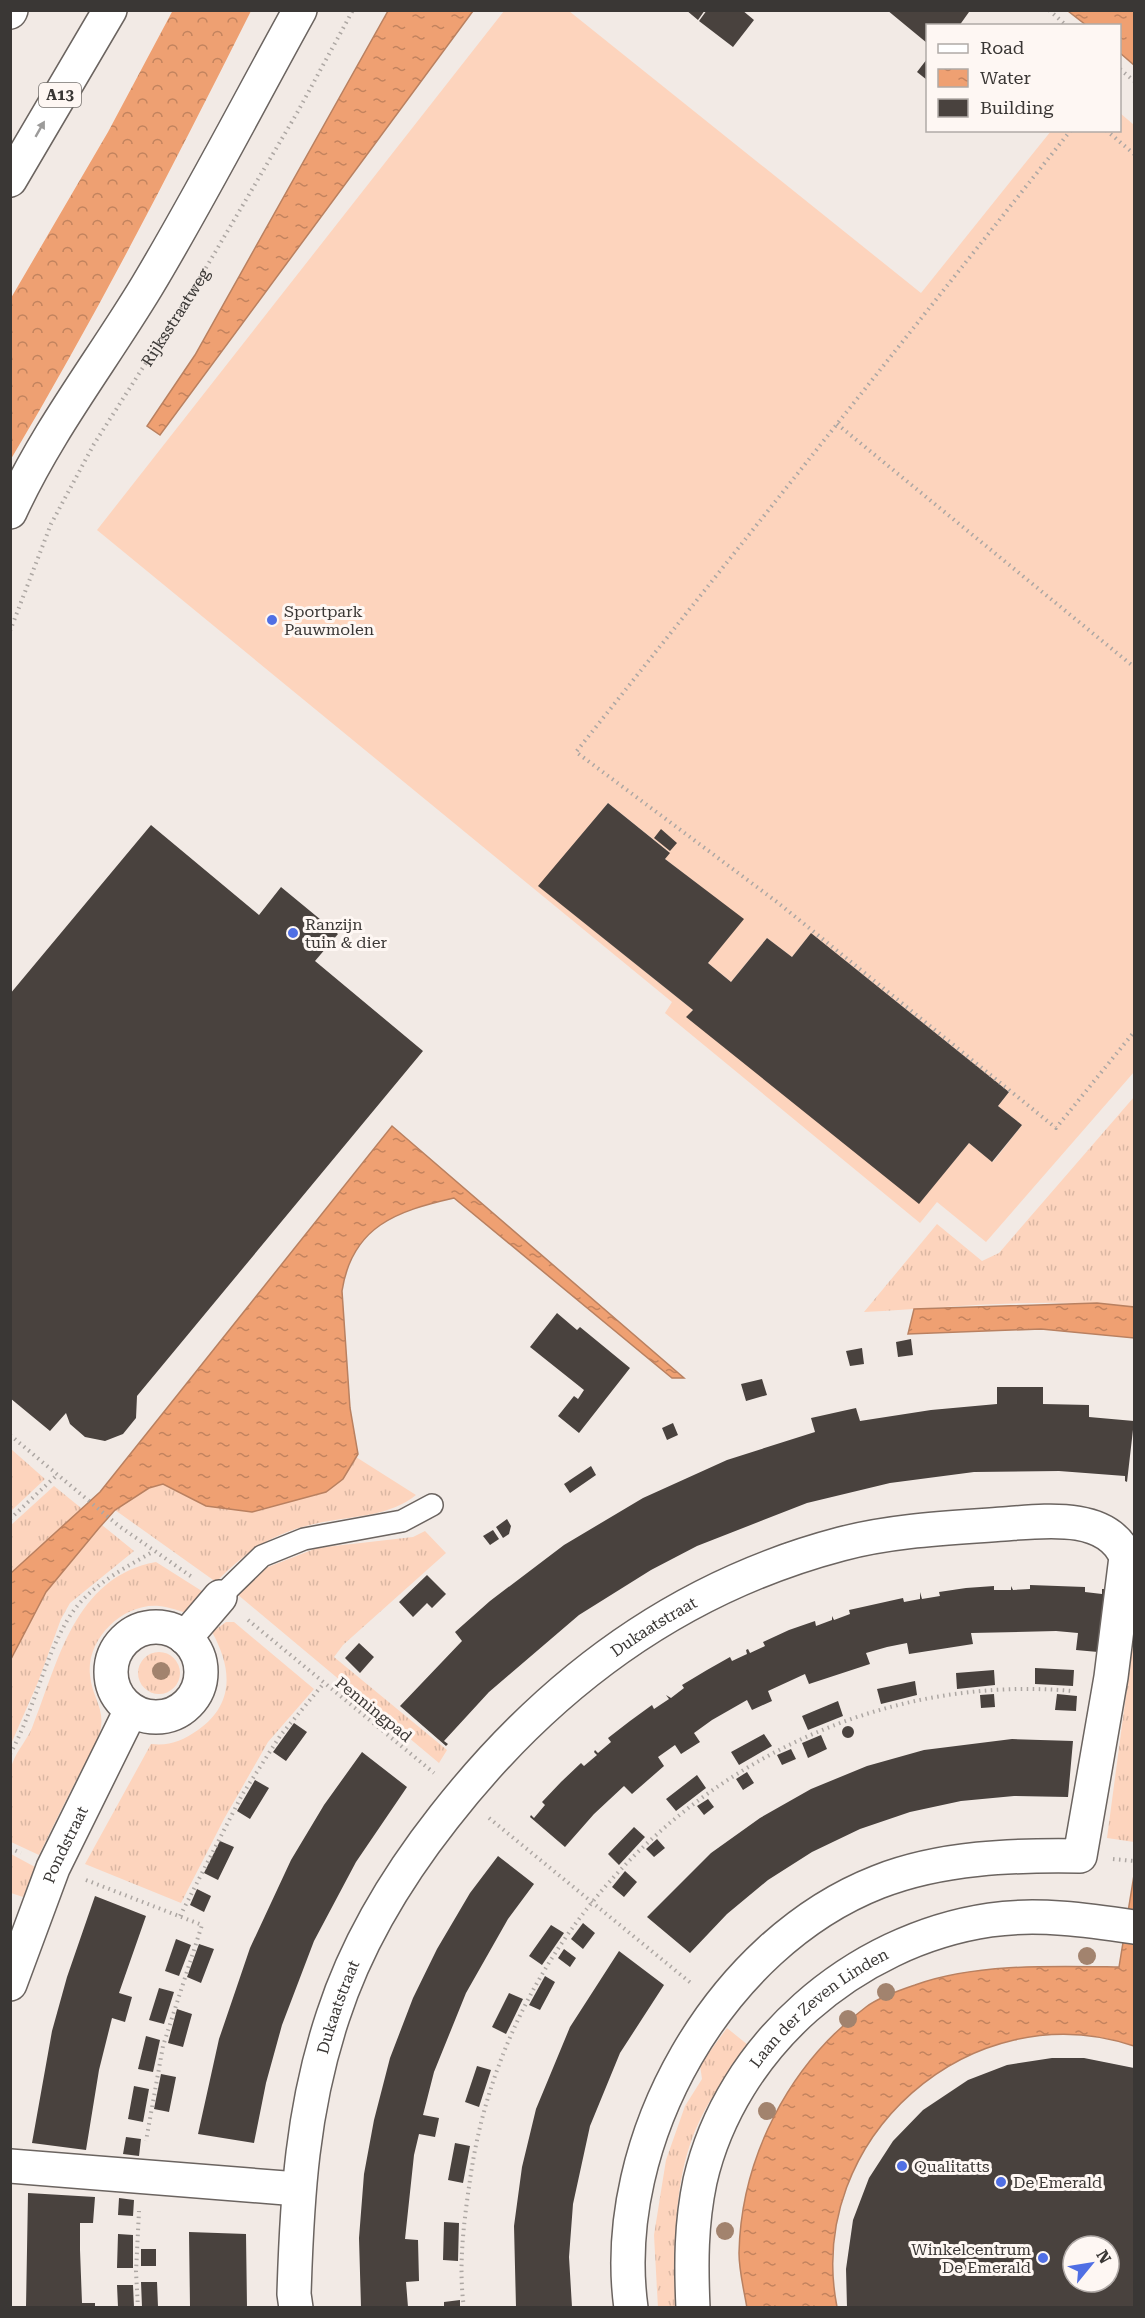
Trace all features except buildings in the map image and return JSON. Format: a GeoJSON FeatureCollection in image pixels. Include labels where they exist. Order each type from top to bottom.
{"type":"FeatureCollection","features":[{"type":"Feature","properties":{"kind":"main road","name":"A13"},"geometry":{"type":"LineString","coordinates":[[10,180],[110,10]]}},
{"type":"Feature","properties":{"kind":"main road"},"geometry":{"type":"LineString","coordinates":[[10,512],[60,419],[147,286],[300,10]]}},
{"type":"Feature","properties":{"kind":"main road","name":"Dukaatstraat"},"geometry":{"type":"LineString","coordinates":[[296,2307],[294,2294],[298,2189],[310,2101],[333,2015],[368,1929],[408,1863],[461,1795],[506,1743],[565,1687],[631,1638],[706,1595],[775,1564],[844,1543],[934,1529],[1024,1522],[1082,1524],[1099,1527],[1112,1535],[1122,1545],[1126,1557],[1107,1695],[1094,1857]]}},
{"type":"Feature","properties":{"kind":"main road"},"geometry":{"type":"LineString","coordinates":[[185,1638],[220,1597]]}},
{"type":"Feature","properties":{"kind":"main road"},"geometry":{"type":"LineString","coordinates":[[155,1627],[171,1629],[185,1638],[200,1660],[199,1687],[182,1709],[164,1716],[144,1716],[132,1710],[120,1699],[112,1684],[111,1668],[115,1653],[125,1639],[139,1630],[155,1627]]}},
{"type":"Feature","properties":{"kind":"main road","name":"Pondstraat"},"geometry":{"type":"LineString","coordinates":[[10,1984],[53,1868],[132,1710]]}},
{"type":"Feature","properties":{"kind":"main road"},"geometry":{"type":"LineString","coordinates":[[631,2307],[628,2247],[632,2205],[639,2168],[672,2082],[719,2006],[774,1946],[827,1905],[879,1881],[922,1869],[1024,1855],[1094,1857]]}},
{"type":"Feature","properties":{"kind":"main road","name":"Laan der Zeven Linden"},"geometry":{"type":"LineString","coordinates":[[693,2307],[690,2248],[700,2180],[717,2133],[742,2078],[783,2030],[823,1991],[859,1967],[888,1952],[948,1929],[1001,1919],[1041,1918],[1120,1925]]}},
{"type":"Feature","properties":{"kind":"main road"},"geometry":{"type":"LineString","coordinates":[[10,2166],[298,2189]]}},
{"type":"Feature","properties":{"kind":"lane"},"geometry":{"type":"LineString","coordinates":[[220,1597],[262,1556],[304,1539],[402,1521],[432,1505]]}},
{"type":"Feature","properties":{"kind":"path","name":"Rijksstraatweg"},"geometry":{"type":"LineString","coordinates":[[10,631],[51,524],[94,444],[197,283],[297,113],[353,10]]}},
{"type":"Feature","properties":{"kind":"path"},"geometry":{"type":"LineString","coordinates":[[1049,10],[1065,24]]}},
{"type":"Feature","properties":{"kind":"path"},"geometry":{"type":"LineString","coordinates":[[1121,71],[1134,81]]}},
{"type":"Feature","properties":{"kind":"path"},"geometry":{"type":"LineString","coordinates":[[1069,132],[576,752],[777,902],[1056,1128],[1134,1032]]}},
{"type":"Feature","properties":{"kind":"path"},"geometry":{"type":"LineString","coordinates":[[1108,132],[1134,154]]}},
{"type":"Feature","properties":{"kind":"path"},"geometry":{"type":"LineString","coordinates":[[837,424],[1134,667]]}},
{"type":"Feature","properties":{"kind":"path","name":"Penningpad"},"geometry":{"type":"LineString","coordinates":[[10,1435],[118,1526],[220,1597],[719,2006]]}},
{"type":"Feature","properties":{"kind":"path"},"geometry":{"type":"LineString","coordinates":[[10,1519],[57,1475]]}},
{"type":"Feature","properties":{"kind":"path"},"geometry":{"type":"LineString","coordinates":[[10,1754],[26,1727],[68,1619],[85,1599],[109,1578],[154,1551]]}},
{"type":"Feature","properties":{"kind":"path"},"geometry":{"type":"LineString","coordinates":[[180,1916],[242,1795],[280,1736],[324,1683]]}},
{"type":"Feature","properties":{"kind":"path"},"geometry":{"type":"LineString","coordinates":[[464,2307],[462,2289],[465,2218],[474,2149],[488,2092],[512,2028],[533,1987],[593,1902],[641,1848],[693,1802],[756,1761],[827,1726],[878,1708],[975,1690],[1036,1687],[1107,1695]]}},
{"type":"Feature","properties":{"kind":"path"},"geometry":{"type":"LineString","coordinates":[[1094,1857],[1134,1861]]}},
{"type":"Feature","properties":{"kind":"path"},"geometry":{"type":"LineString","coordinates":[[53,1868],[202,1925],[163,2046],[150,2110],[141,2176],[136,2272],[138,2307]]}},
{"type":"Feature","properties":{"kind":"green space"},"geometry":{"type":"Polygon","coordinates":[[[173,10],[251,11],[105,293],[11,459],[11,298],[108,132],[173,10]]]}},
{"type":"Feature","properties":{"kind":"green space"},"geometry":{"type":"Polygon","coordinates":[[[504,11],[569,11],[921,293],[1050,132],[1121,132],[1121,114],[1134,125],[1134,1072],[986,1242],[937,1202],[920,1223],[665,1013],[672,1002],[97,530],[504,11]],[[608,803],[539,886],[693,1010],[687,1017],[919,1203],[969,1143],[993,1162],[1022,1125],[998,1106],[1009,1092],[811,933],[792,957],[767,938],[731,982],[708,963],[743,919],[665,859],[669,852],[608,803]]]}},
{"type":"Feature","properties":{"kind":"green space"},"geometry":{"type":"Polygon","coordinates":[[[1134,1097],[1134,1307],[1033,1303],[864,1312],[937,1224],[982,1261],[999,1253],[1134,1097]]]}},
{"type":"Feature","properties":{"kind":"green space"},"geometry":{"type":"Polygon","coordinates":[[[11,1449],[45,1479],[11,1511],[11,1449]]]}},
{"type":"Feature","properties":{"kind":"green space"},"geometry":{"type":"Polygon","coordinates":[[[356,1457],[416,1495],[384,1511],[323,1522],[278,1536],[252,1550],[216,1582],[115,1510],[149,1488],[163,1484],[206,1506],[343,1479],[356,1457]]]}},
{"type":"Feature","properties":{"kind":"green space"},"geometry":{"type":"Polygon","coordinates":[[[54,1486],[134,1551],[70,1603],[61,1619],[38,1682],[11,1744],[11,1659],[46,1592],[98,1528],[78,1513],[11,1573],[11,1525],[54,1486]]]}},
{"type":"Feature","properties":{"kind":"green space"},"geometry":{"type":"Polygon","coordinates":[[[425,1531],[446,1553],[343,1645],[334,1657],[447,1750],[439,1763],[237,1594],[263,1569],[317,1548],[413,1537],[425,1531]]]}},
{"type":"Feature","properties":{"kind":"green space"},"geometry":{"type":"Polygon","coordinates":[[[156,1562],[205,1593],[190,1614],[159,1606],[145,1607],[120,1617],[100,1637],[90,1662],[90,1675],[100,1710],[100,1732],[39,1855],[11,1842],[9,1787],[14,1759],[32,1728],[61,1651],[73,1626],[88,1604],[106,1585],[128,1571],[156,1562]]]}},
{"type":"Feature","properties":{"kind":"green space"},"geometry":{"type":"Polygon","coordinates":[[[226,1622],[234,1622],[314,1689],[268,1742],[224,1819],[181,1903],[85,1864],[151,1744],[176,1742],[187,1737],[210,1720],[219,1709],[224,1697],[226,1672],[219,1645],[212,1632],[226,1622]]]}},
{"type":"Feature","properties":{"kind":"green space"},"geometry":{"type":"Polygon","coordinates":[[[1134,1635],[1134,1842],[1107,1838],[1134,1635]]]}},
{"type":"Feature","properties":{"kind":"green space"},"geometry":{"type":"Polygon","coordinates":[[[159,1652],[174,1658],[180,1673],[174,1688],[159,1694],[144,1688],[138,1673],[144,1658],[159,1652]]]}},
{"type":"Feature","properties":{"kind":"green space"},"geometry":{"type":"Polygon","coordinates":[[[11,1854],[35,1867],[23,1897],[11,1893],[11,1854]]]}},
{"type":"Feature","properties":{"kind":"green space"},"geometry":{"type":"Polygon","coordinates":[[[727,2028],[748,2045],[709,2102],[690,2144],[684,2166],[677,2213],[676,2307],[658,2308],[654,2235],[666,2160],[685,2106],[702,2079],[700,2065],[727,2028]]]}},
{"type":"Feature","properties":{"kind":"water"},"geometry":{"type":"Polygon","coordinates":[[[388,11],[473,11],[160,435],[147,426],[195,355],[388,11]]]}},
{"type":"Feature","properties":{"kind":"water"},"geometry":{"type":"Polygon","coordinates":[[[1068,11],[1134,11],[1134,65],[1121,54],[1121,24],[1085,24],[1068,11]]]}},
{"type":"Feature","properties":{"kind":"water"},"geometry":{"type":"Polygon","coordinates":[[[392,1126],[684,1378],[672,1378],[454,1198],[396,1216],[367,1236],[356,1251],[347,1269],[342,1291],[350,1408],[358,1454],[343,1479],[326,1492],[252,1512],[206,1506],[163,1484],[149,1488],[115,1510],[46,1592],[11,1659],[11,1573],[100,1492],[392,1126]]]}},
{"type":"Feature","properties":{"kind":"water"},"geometry":{"type":"Polygon","coordinates":[[[1097,1303],[1134,1307],[1134,1338],[1041,1329],[908,1334],[914,1309],[1097,1303]]]}},
{"type":"Feature","properties":{"kind":"water"},"geometry":{"type":"Polygon","coordinates":[[[1134,1875],[1134,2046],[1073,2035],[1014,2040],[960,2060],[912,2093],[873,2136],[847,2188],[834,2245],[837,2307],[747,2308],[739,2253],[742,2217],[749,2182],[774,2116],[814,2056],[839,2030],[871,2003],[938,1978],[1016,1967],[1119,1967],[1134,1875]]]}},
{"type":"Feature","properties":{"kind":"place","name":"Sportpark Pauwmolen"},"geometry":{"type":"Point","coordinates":[272,620]}},
{"type":"Feature","properties":{"kind":"place","name":"Ranzijn tuin & dier"},"geometry":{"type":"Point","coordinates":[293,933]}},
{"type":"Feature","properties":{"kind":"place","name":"Qualitatts"},"geometry":{"type":"Point","coordinates":[902,2166]}},
{"type":"Feature","properties":{"kind":"place","name":"De Emerald"},"geometry":{"type":"Point","coordinates":[1001,2182]}},
{"type":"Feature","properties":{"kind":"place","name":"Winkelcentrum De Emerald"},"geometry":{"type":"Point","coordinates":[1043,2258]}}]}
